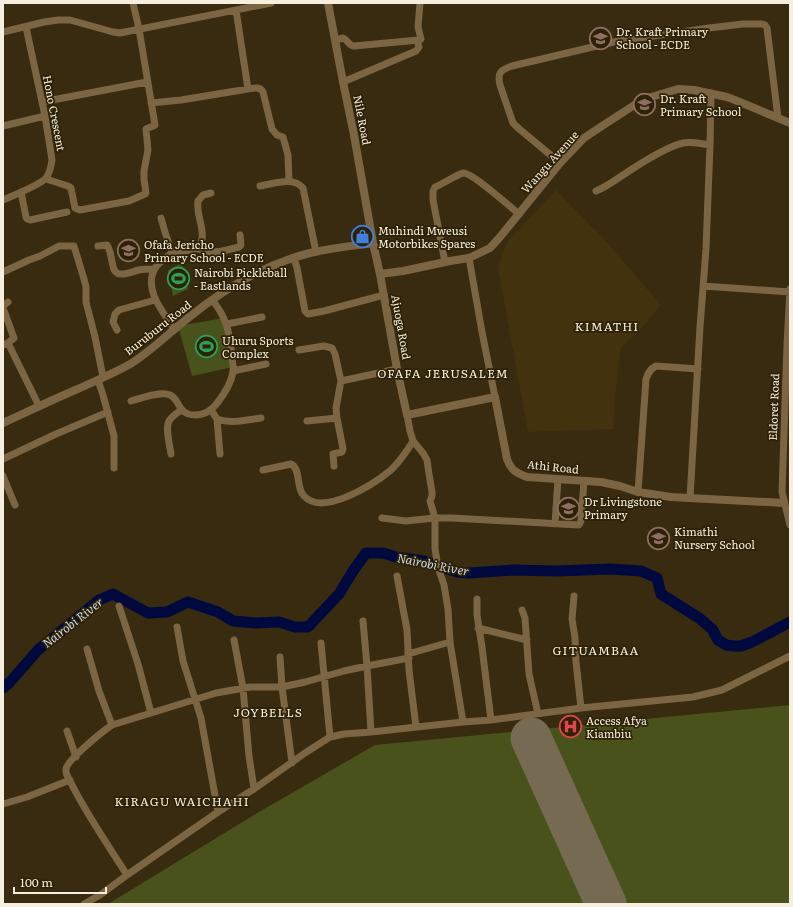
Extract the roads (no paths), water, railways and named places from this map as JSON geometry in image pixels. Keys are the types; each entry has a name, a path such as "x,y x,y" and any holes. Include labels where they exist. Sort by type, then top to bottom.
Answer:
{"street":[{"path":"3,200 40,183 46,178 71,188 75,208 80,210 129,201 145,194 147,191 144,179 148,152 146,129 155,125 139,29 133,3"},
{"path":"3,32 44,22 70,20 120,33 271,3"},
{"name":"Nile Road","path":"328,3 354,135 373,243"},
{"path":"335,40 343,38 349,44 354,46 420,40 421,38 418,27 420,3"},
{"path":"236,10 248,89"},
{"path":"560,163 513,123 500,85 499,74 502,70 512,66 618,41 709,28 743,24 762,24 767,28 778,118"},
{"name":"Hono Crescent","path":"26,27 45,116 52,160 51,167 46,178"},
{"path":"343,82 416,51 419,47 417,41"},
{"path":"42,102 147,82"},
{"path":"151,103 259,88 263,92 272,129 283,138 286,146 288,155 289,181"},
{"name":"Wangu Avenue","path":"380,274 469,258 490,248 500,238 560,163 584,138 636,104 648,98 678,89 694,90 735,100 790,123"},
{"path":"690,498 706,249 711,93"},
{"path":"3,126 45,116"},
{"path":"596,191 670,148 683,143 691,142 710,145"},
{"path":"445,262 432,195 435,187 463,173 470,175 503,200 518,214"},
{"path":"260,186 289,181 296,183 303,188 316,252"},
{"path":"21,192 26,217 30,220 67,212"},
{"path":"198,249 202,240 202,231 198,217 198,200 203,195 211,193"},
{"path":"161,218 164,232 172,252"},
{"path":"172,252 178,253 198,249 213,252 239,247 241,245 240,235"},
{"name":"Buruburu Road","path":"3,423 131,363 212,300 255,273 294,258 316,252 373,243"},
{"name":"Ajuoga Road","path":"373,243 410,431 413,441 427,460 432,492 430,501 435,518 435,549 448,609 450,642 463,722"},
{"path":"98,246 107,245 110,249 113,270 117,274 122,275 138,270 154,269"},
{"path":"3,272 40,256 58,246 74,246 86,287 86,302 96,337 101,378 114,436 114,468"},
{"path":"172,252 154,269 151,280 155,300 174,330"},
{"path":"294,258 305,311 308,314 384,295"},
{"name":"Athi Road","path":"469,258 482,332 507,459 510,467 518,473 527,476 602,482 638,492 671,497 784,503"},
{"path":"703,286 790,292"},
{"name":"Eldoret Road","path":"790,288 788,397 782,492 790,525"},
{"path":"118,330 113,322 114,314 119,310 155,300"},
{"path":"131,401 160,394 170,395 174,398 181,410 185,413 194,415 202,414 211,410 223,396 233,371 231,342 227,324 219,308 212,300"},
{"path":"5,306 14,338 6,344 39,406"},
{"path":"227,324 262,317"},
{"path":"299,350 324,346 332,348 335,354 341,381 336,408 343,449 342,452 333,454 334,466"},
{"path":"233,371 266,364"},
{"path":"638,492 646,379 649,371 656,366 698,369"},
{"path":"341,381 397,369"},
{"path":"407,415 495,397"},
{"path":"171,454 167,428 168,423 173,416 181,410"},
{"path":"211,410 217,419 220,454"},
{"path":"3,459 108,412"},
{"path":"217,419 232,422 261,418"},
{"path":"307,421 337,418"},
{"path":"263,470 292,464 295,468 301,493 304,497 314,502 332,502 356,493 374,482 391,469 404,456 413,441"},
{"path":"3,476 15,505"},
{"path":"555,524 558,479"},
{"path":"382,518 406,521 452,518 580,525 584,481"},
{"path":"397,576 407,630 416,727"},
{"path":"574,596 572,619 581,708"},
{"path":"477,598 478,628 482,647 491,720"},
{"path":"119,606 138,664 151,713"},
{"path":"522,610 525,618 529,674 538,714"},
{"path":"363,620 371,732"},
{"path":"177,627 183,661 201,718 218,812"},
{"path":"478,628 527,640"},
{"path":"234,640 243,688 254,790"},
{"path":"127,875 67,777 67,765 102,732 112,725 216,693 261,686 282,687 305,682 409,656 450,642"},
{"path":"321,643 330,737"},
{"path":"87,649 112,725"},
{"path":"84,904 100,895 218,812 254,790 306,752 330,737 344,734 491,720 581,708 693,697 722,690 790,656"},
{"path":"280,657 282,687 292,763"},
{"path":"67,731 76,756"},
{"path":"3,804 27,798 70,780"}],"waterway":[{"name":"Nairobi River","path":"3,688 38,650 99,600 113,594 148,613 167,612 188,602 218,612 233,621 256,623 279,622 295,627 308,627 339,594 366,553 383,553 396,557 424,561 457,572 469,573 512,570 557,571 610,569 641,571 657,578 661,594 699,618 712,629 718,640 726,645 741,646 752,642 790,622"}],"place":[{"name":"Dr. Kraft Primary School - ECDE","path":"601,38"},
{"name":"Dr. Kraft Primary School","path":"645,105"},
{"name":"Muhindi Mweusi Motorbikes Spares","path":"362,237"},
{"name":"Ofafa Jericho Primary School - ECDE","path":"128,251"},
{"name":"Nairobi Pickleball - Eastlands","path":"178,279"},
{"name":"Uhuru Sports Complex","path":"206,347"},
{"name":"Dr Livingstone Primary","path":"569,508"},
{"name":"Kimathi Nursery School","path":"658,538"},
{"name":"Access Afya Kiambiu","path":"570,727"}],"district":[{"name":"KIMATHI","path":"607,327"},
{"name":"OFAFA JERUSALEM","path":"443,374"},
{"name":"GITUAMBAA","path":"596,651"},
{"name":"JOYBELLS","path":"268,713"},
{"name":"KIRAGU WAICHAHI","path":"182,802"}]}
